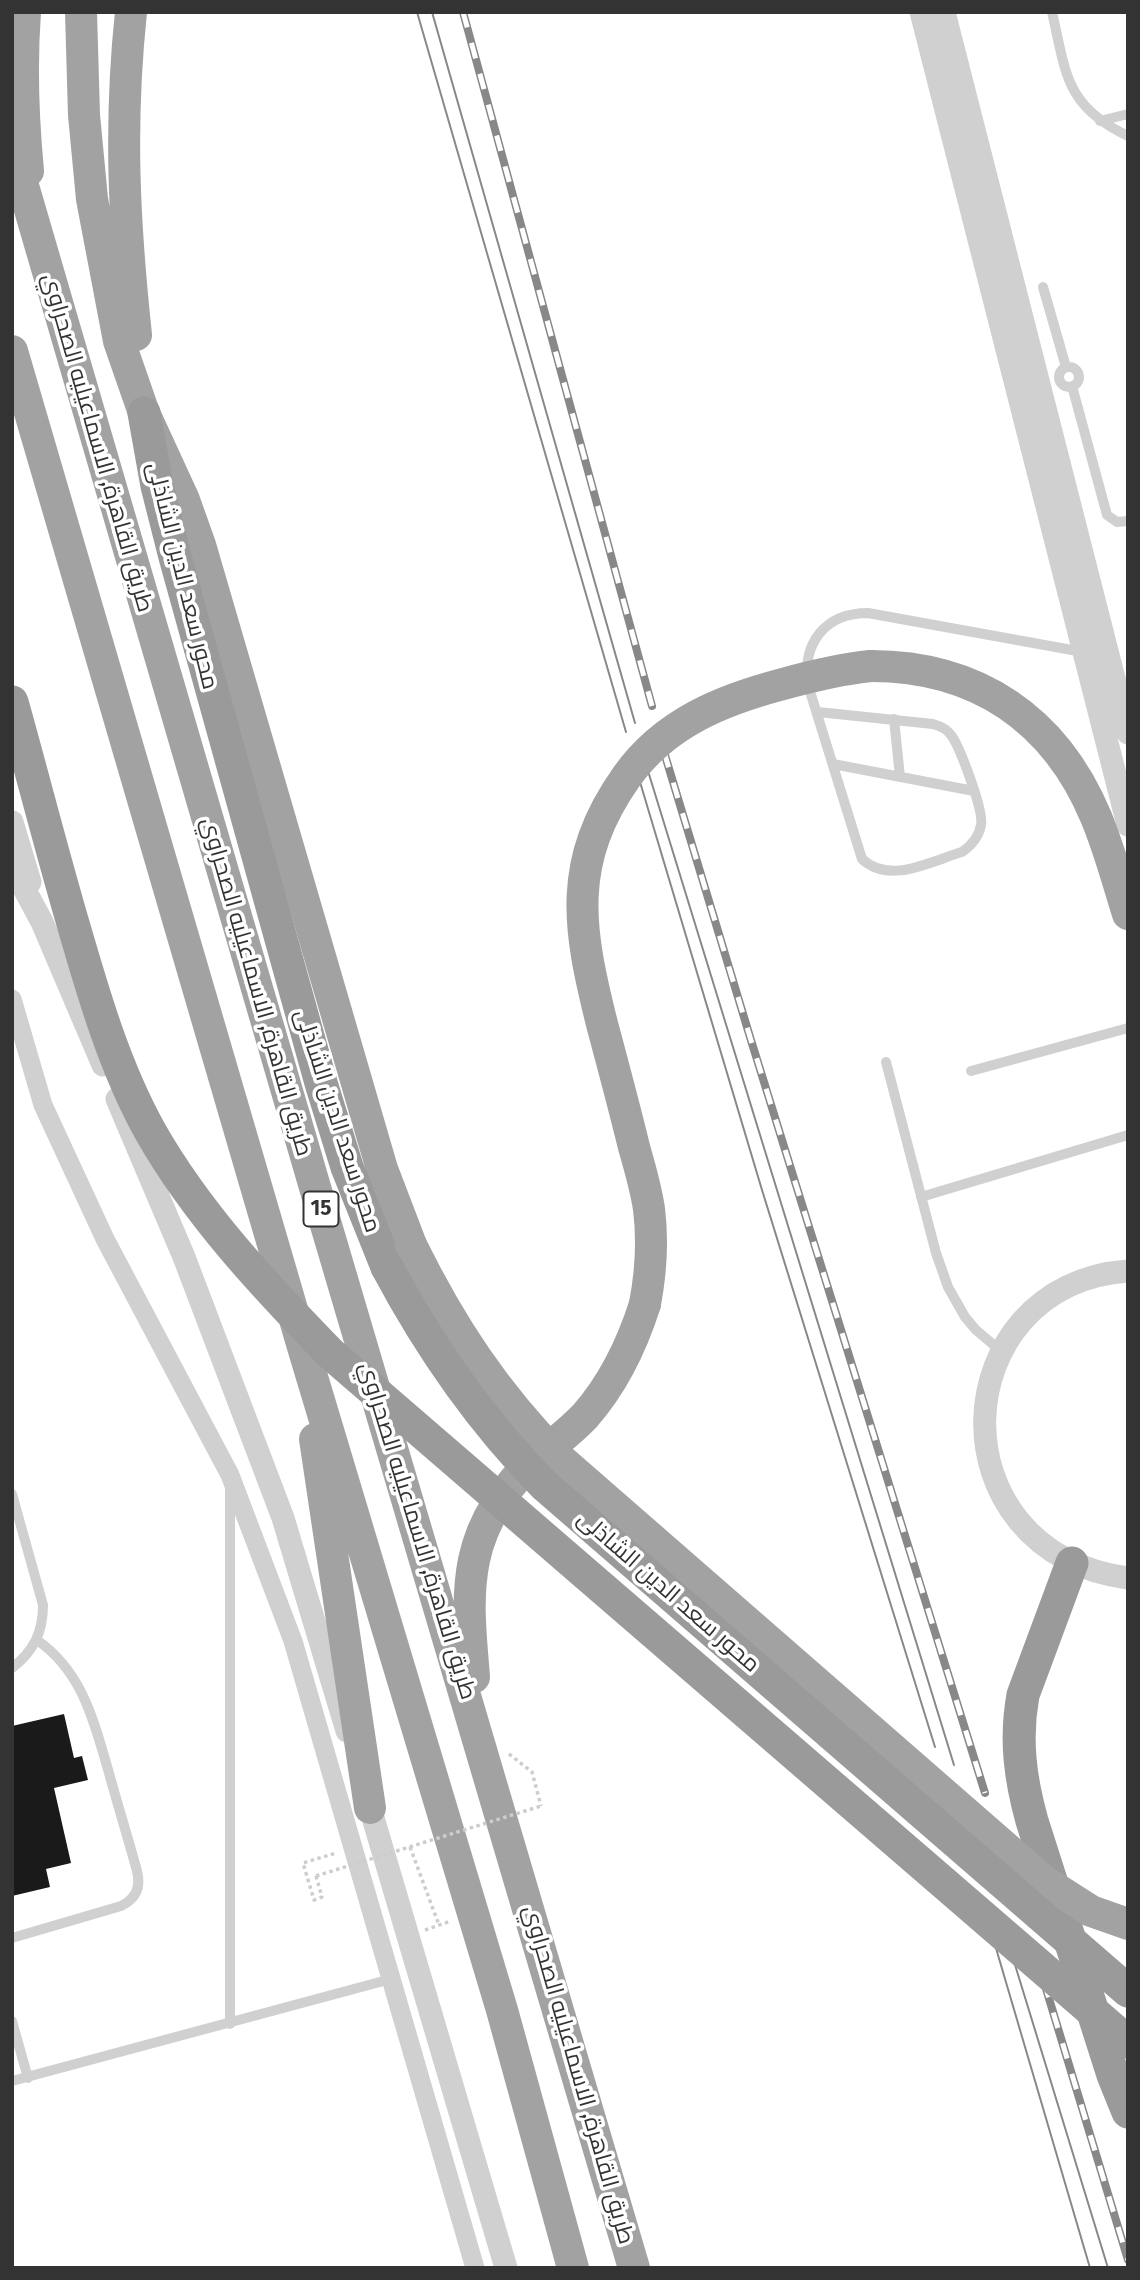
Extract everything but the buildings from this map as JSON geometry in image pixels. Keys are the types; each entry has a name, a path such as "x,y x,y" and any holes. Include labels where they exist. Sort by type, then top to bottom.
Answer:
{"highway":[{"path":"25,12 22,52 24,124 33,222"},
{"path":"81,12 92,199 120,341 144,413"},
{"path":"131,12 123,125 123,182 127,251 144,413"},
{"name":"طريق القاهرة, الاسماعيليه الصحراوي","path":"12,148 634,2268"},
{"name":"15","path":"12,351 303,1347 473,1913 573,2268"},
{"name":"محور سعد الدين الشاذلى","path":"144,413 157,486 174,557 317,1070 346,1167 399,1256 412,1315 472,1404 544,1485 1128,1991"},
{"path":"477,1731 469,1598 474,1559 480,1540 508,1487 536,1458 568,1433 601,1395 627,1351 645,1304 651,1257 649,1210 589,973 582,926 584,878 596,832 606,810 631,770 665,736 684,722 726,700 749,693 824,673 871,666 919,668 964,681 1007,703 1044,734 1073,771 1096,816 1128,914"},
{"name":"محور سعد الدين الشاذلى","path":"12,702 88,975 115,1054 150,1131 195,1198 243,1259 330,1353 1128,2042"},
{"path":"399,1256 440,1303 475,1359 514,1410 559,1458 1044,1881 1091,1911 1128,1924"},
{"path":"303,1347 320,1481 370,1808"},
{"path":"1072,1563 1023,1695 1019,1716 1019,1759 1029,1811 1113,2075 1128,2112"}],"street":[{"path":"921,12 1038,384"},
{"path":"944,12 1038,384 1066,537 1082,601 1128,733"},
{"path":"1082,601 1084,652 1128,825"},
{"path":"12,822 42,922"},
{"path":"12,866 42,922 184,1257 283,1518 506,2268"},
{"path":"12,999 43,1105 105,1239 230,1475 293,1641 475,2268"},
{"path":"1128,1271 1103,1274 1062,1290 1028,1317 1002,1352 987,1393 984,1415 988,1458 994,1480 1016,1518 1030,1534 1046,1548 1072,1563 1106,1575 1128,1578"}],"lane":[{"path":"1052,12 1070,85 1078,99 1100,121 1128,135"},
{"path":"1100,121 1128,114"},
{"path":"1043,287 1066,367"},
{"path":"1038,384 1066,367"},
{"path":"1038,384 1072,386 1078,383 1079,375 1076,369 1066,367"},
{"path":"1072,386 1107,515 1117,522 1128,521"},
{"path":"818,712 933,724 953,737 982,818 978,834 962,852 901,871 886,872 869,866 862,859 833,764 818,712 807,673 810,649 816,638 833,621 856,613 868,613 1084,652"},
{"path":"894,719 900,777"},
{"path":"833,764 974,791"},
{"path":"971,1071 1128,1028"},
{"path":"886,1062 939,1262 955,1302 976,1330 1002,1352"},
{"path":"921,1197 1128,1135"},
{"path":"229,2024 230,1475"},
{"path":"12,1494 43,1605 43,1620 37,1640 24,1659 12,1668"},
{"path":"12,1938 121,1906 133,1899 139,1886 138,1871 89,1707 71,1672 37,1640"},
{"path":"12,2081 391,1979"},
{"path":"12,2021 28,2078"}],"path":[{"path":"353,1848 303,1863 314,1900 322,1897 316,1876 541,1806 532,1772"},
{"path":"410,1847 439,1925"},
{"path":"407,1936 473,1913"}],"tram line":[{"path":"417,12 626,732"},
{"path":"432,12 635,723"},
{"path":"648,771 954,1765"},
{"path":"640,782 762,1190 935,1747"},
{"path":"993,1938 1090,2268"},
{"path":"1012,1955 1108,2268"}],"railway":[{"path":"463,12 652,706"},
{"path":"664,752 985,1793"},
{"path":"1044,1982 1128,2260"}]}
